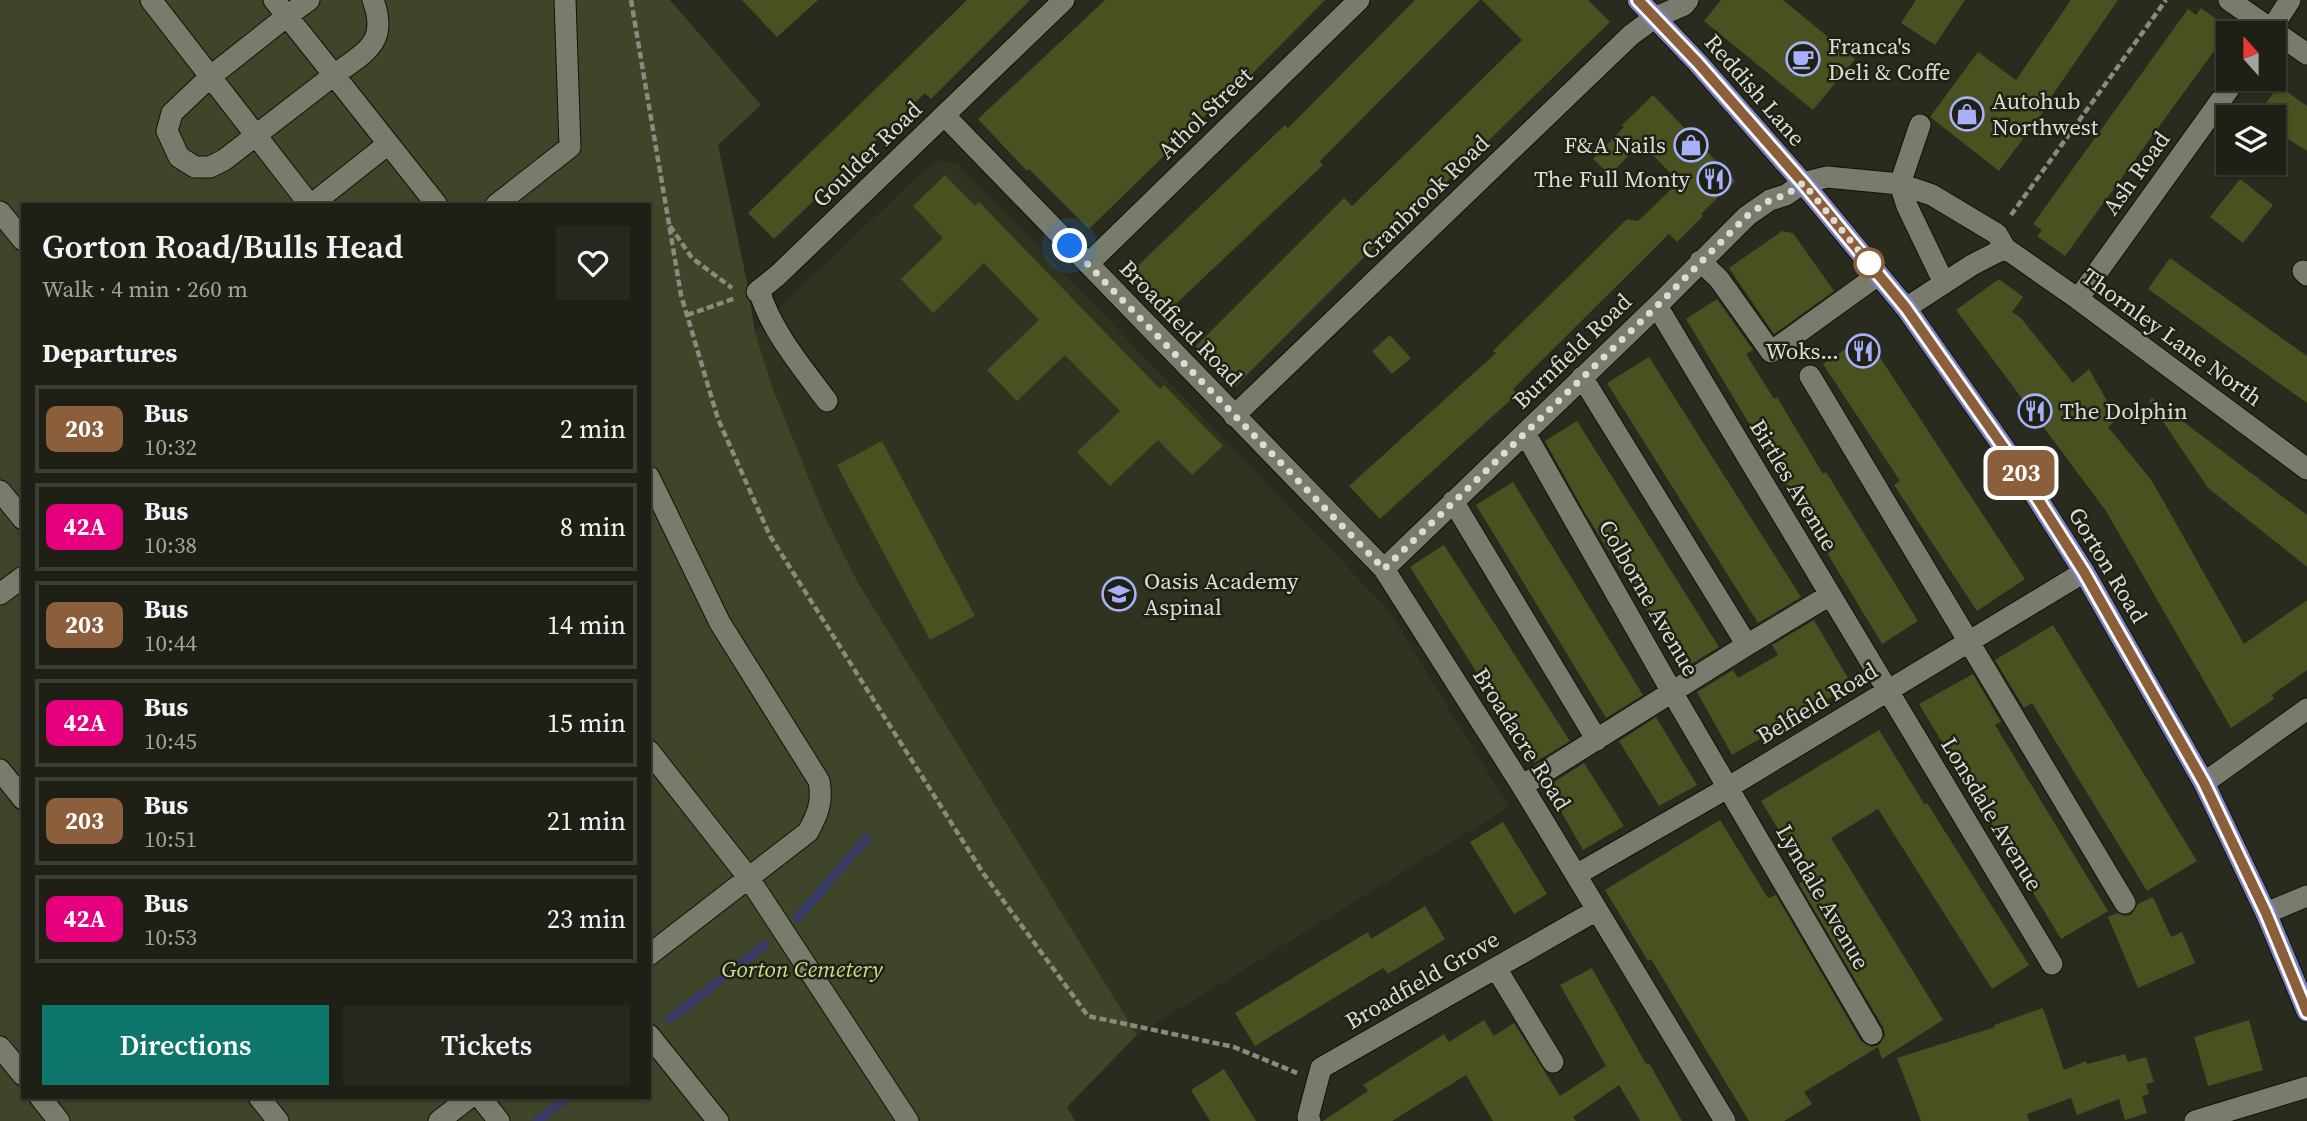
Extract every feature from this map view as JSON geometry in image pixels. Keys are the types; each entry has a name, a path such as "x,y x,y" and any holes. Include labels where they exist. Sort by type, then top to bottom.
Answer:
{"main road":[{"name":"Reddish Lane","path":"1638,0 1698,63 1803,183"},
{"name":"Gorton Road","path":"1803,183 1906,308 2016,465 2084,572 2204,783 2266,913 2307,1011"}],"street":[{"path":"309,0 281,8 172,113 167,131 179,157 195,167 210,167 224,160 362,54 376,40 380,26 373,0"},
{"path":"499,203 570,147 565,0"},
{"name":"Goulder Road","path":"755,292 778,275 1064,0"},
{"name":"Athol Street","path":"1088,264 1359,0"},
{"name":"Cranbrook Road","path":"1234,416 1631,35 1654,18 1684,5 1688,0"},
{"path":"2229,0 2257,21"},
{"path":"2276,21 2290,0"},
{"path":"160,3 210,77 308,203"},
{"path":"281,8 435,203"},
{"path":"2286,41 2307,54"},
{"name":"Ash Road","path":"2078,299 2227,91"},
{"name":"Broadfield Road","path":"944,116 1234,416"},
{"path":"1920,125 1900,184 1907,206 1944,283"},
{"path":"313,203 388,144"},
{"name":"Thornley Lane North","path":"1803,183 1827,177 1900,184 1932,195 1997,234 2005,248 2307,469"},
{"name":"Burnfield Road","path":"1384,569 1747,216 1770,200 1786,195 1803,183"},
{"path":"0,212 21,238"},
{"path":"1906,308 2005,248"},
{"path":"1705,256 1771,352 1878,275"},
{"path":"755,292 792,354 827,401"},
{"name":"Birtles Avenue","path":"1657,306 1887,691"},
{"path":"1810,376 2125,903"},
{"path":"1582,377 1747,645"},
{"name":"Broadacre Road","path":"1234,416 1384,569 1522,786 1725,1121"},
{"name":"Colborne Avenue","path":"1525,433 1729,787"},
{"path":"651,481 720,623 819,780 822,796 819,812 808,832 651,953"},
{"path":"0,491 21,517"},
{"path":"1453,501 1597,740"},
{"name":"Belfield Road","path":"1576,875 1729,787 2084,572"},
{"path":"0,594 21,578"},
{"path":"1522,786 1829,595"},
{"name":"Lonsdale Avenue","path":"1887,691 2052,964"},
{"path":"2204,783 2307,709"},
{"path":"651,754 748,877 908,1121"},
{"path":"0,770 21,796"},
{"name":"Lyndale Avenue","path":"1729,787 1872,1034"},
{"path":"2266,913 2307,896"},
{"name":"Broadfield Grove","path":"1310,1121 1308,1118 1321,1068 1597,910"},
{"path":"1496,968 1553,1062"},
{"path":"651,1037 718,1121"},
{"path":"0,1047 21,1073"},
{"path":"2195,1121 2307,1087"},
{"path":"42,1099 59,1121"},
{"path":"261,1099 278,1121"},
{"path":"439,1121 467,1099"},
{"path":"482,1099 499,1121"}],"path":[{"path":"631,0 681,295 718,419 771,536 983,873 1088,1016 1234,1047 1318,1082"},
{"path":"2009,217 2166,0"},
{"path":"668,224 692,258 728,286 755,292"},
{"path":"687,314 755,292"}],"shaded area":[{"name":"Oasis Academy Aspinal","path":"941,160 959,165 1388,609 1509,807 1137,1035 856,579 823,513 773,389 755,331 923,171"}],"green space":[{"name":"Gorton Cemetery","path":"0,0 670,0 761,105 718,145 755,332 773,389 823,513 856,579 1137,1035 1067,1107 1075,1121 0,1121"}],"building":[{"path":"742,0 818,0 777,37"},
{"path":"967,0 1030,0 931,99 925,93 774,239 748,213"},
{"path":"1105,0 1325,0 1246,80 1244,78 1089,229 1029,169 1027,171 978,119"},
{"path":"1415,0 1480,0 1320,161 1323,165 1163,316 1126,277 1285,125 1288,128"},
{"path":"1482,0 1588,0 1610,22 1396,231 1393,228 1235,387 1195,347 1344,198 1352,206 1522,40"},
{"path":"1721,0 1783,0 1855,59 1813,110 1704,21"},
{"path":"1916,0 1965,0 1935,45 1901,23"},
{"path":"2071,0 2118,0 2047,103 2049,104 1999,171 1930,117 1978,52 2016,80"},
{"path":"2201,8 2219,21 2216,21 2216,48 2065,256 2037,236 2042,230 2033,224 2188,9 2196,15"},
{"path":"2275,91 2286,91 2307,106 2307,151 2288,139 2286,142 2286,105 2264,105"},
{"path":"1653,95 1735,181 1677,242 1669,234 1513,389 1517,394 1380,519 1349,486 1496,353 1493,351 1627,219 1638,221 1679,182 1644,146 1634,156 1631,153 1610,175 1593,159"},
{"path":"945,175 975,206 979,202 1160,389 1164,385 1223,446 1192,475 1158,440 1110,486 1077,452 1120,411 1065,355 1017,401 987,370 1039,320 984,263 933,313 901,279 943,238 913,206"},
{"path":"2240,179 2273,205 2243,243 2210,217"},
{"path":"1782,231 1793,233 1834,291 1774,334 1729,268"},
{"path":"2170,258 2307,356 2307,403 2148,289"},
{"path":"1999,279 2023,297 2012,312 2021,318 2073,383 2089,369 2117,419 2108,427 2152,481 2244,644 2307,600 2307,670 2272,695 2274,699 2231,728 2106,511 1956,310"},
{"path":"1717,299 1753,350 1746,354 1774,399 1777,397 1823,474 1826,472 1918,621 1882,644 1686,319"},
{"path":"1390,335 1411,358 1392,374 1372,351"},
{"path":"1866,336 2025,579 1977,611 1894,485 1900,481 1823,364"},
{"path":"1649,357 1801,597 1758,623 1607,383"},
{"path":"2152,398 2307,515 2307,567 2208,488 2149,401"},
{"path":"1577,421 1719,647 1683,669 1585,513 1545,441"},
{"path":"882,441 975,616 930,640 837,465"},
{"path":"1513,482 1643,695 1606,718 1476,505"},
{"path":"1444,545 1570,741 1534,763 1410,567"},
{"path":"1814,620 1852,685 1732,755 1697,692 1733,670 1738,678 1778,655 1772,645"},
{"path":"2053,625 2197,861 2147,891 2032,703 2024,708 1995,660"},
{"path":"1973,674 2001,722 1995,725 2108,911 2061,939 1919,704"},
{"path":"1656,717 1697,785 1659,806 1619,741"},
{"path":"1879,730 2029,965 1992,989 1878,809 1831,838 1943,1020 1882,1059 1878,1047 1804,1092 1812,1104 1784,1121 1749,1121 1651,959 1648,961 1605,890 1720,820 1768,898 1776,895 1861,1041 1871,1047 1879,1045 1885,1035 1883,1027 1799,884 1808,878 1761,801"},
{"path":"1584,763 1624,826 1583,850 1549,791 1549,785"},
{"path":"1503,822 1547,894 1514,914 1470,842"},
{"path":"2153,897 2171,937 2182,932 2195,963 2138,988 2108,917 2117,913 2131,915 2138,904"},
{"path":"1425,906 1445,939 1388,974 1383,968 1255,1046 1235,1013 1368,932 1371,939"},
{"path":"1592,968 1646,1064 1649,1063 1682,1121 1640,1121 1619,1085 1573,1117 1576,1121 1493,1121 1466,1075 1392,1121 1323,1121 1368,1091 1363,1085 1444,1034 1449,1042 1484,1020 1494,1036 1514,1023 1560,1096 1606,1066 1560,985"},
{"path":"2043,1008 2064,1070 2086,1061 2087,1064 2125,1054 2128,1062 2146,1057 2154,1082 2146,1084 2149,1094 2142,1096 2147,1113 2125,1120 2119,1099 2077,1115 2071,1098 2027,1114 2029,1121 1921,1121 1897,1058 1995,1027 1994,1025"},
{"path":"2249,1020 2263,1070 2208,1086 2194,1037"},
{"path":"1224,1069 1256,1121 1210,1121 1191,1090"}],"waterway":[{"path":"797,918 867,838"},
{"path":"670,1019 765,945"},
{"path":"537,1121 565,1099"}],"bus line":[{"name":"203","path":"1638,0 1698,63 1803,183 1906,308 2016,465 2084,572 2204,783 2266,913 2307,1012"}],"place":[{"name":"Franca's Deli & Coffe","path":"1803,59"},
{"name":"Autohub Northwest","path":"1967,114"},
{"name":"F&A Nails","path":"1691,145"},
{"name":"The Full Monty","path":"1714,179"},
{"name":"Woks...","path":"1863,351"},
{"name":"The Dolphin","path":"2035,411"},
{"name":"Oasis Academy Aspinal","path":"1119,594"}],"route":[{"path":"1070,246 1384,569 1657,306 1710,251 1747,216 1770,200 1786,195 1803,183 1869,263"}]}
